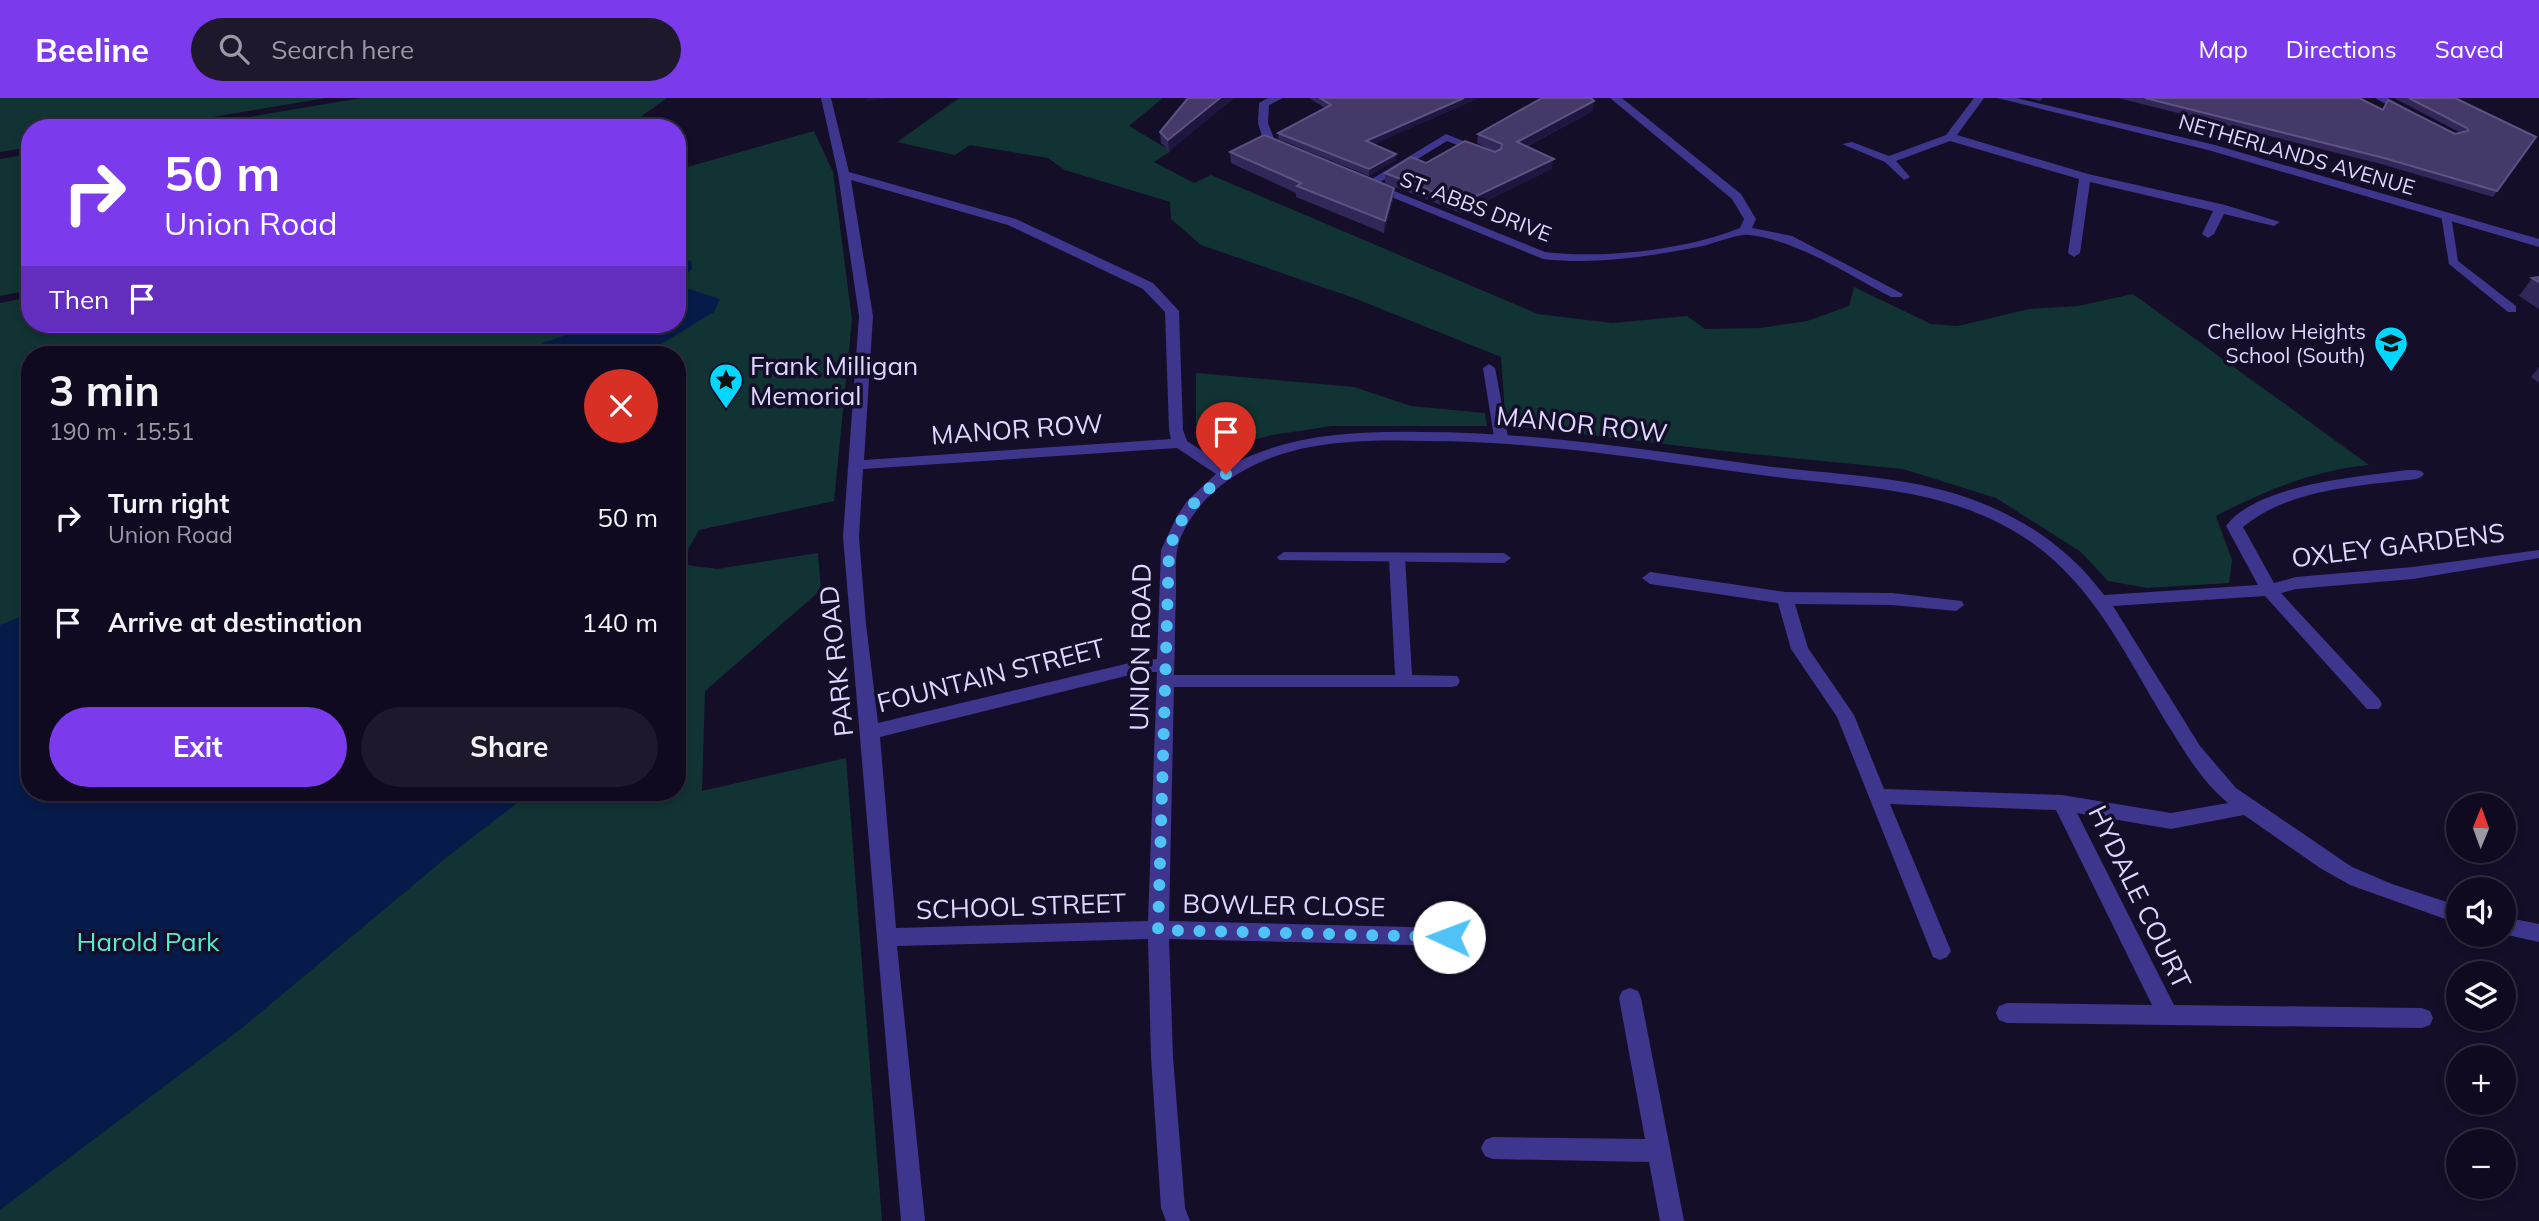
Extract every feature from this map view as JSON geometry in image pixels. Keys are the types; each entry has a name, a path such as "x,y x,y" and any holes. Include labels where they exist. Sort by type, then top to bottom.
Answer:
{"street":[{"name":"PARK ROAD","path":"826,98 844,174 866,316 851,537 913,1221"},
{"path":"1278,98 1264,103 1263,122 1270,143 1295,153"},
{"path":"1615,98 1737,197 1750,219 1745,230 1788,239 1896,294"},
{"path":"1889,160 1950,137 1979,98"},
{"name":"NETHERLANDS AVENUE","path":"2002,98 2211,147 2539,243"},
{"path":"2380,98 2423,120"},
{"path":"1368,185 1443,136 1493,156"},
{"path":"1950,137 2085,177 2274,222"},
{"path":"1848,144 1889,160 1904,177"},
{"path":"844,174 1012,222 1148,286 1172,311 1176,430 1180,443 1226,474"},
{"path":"2074,253 2085,177"},
{"name":"ST. ABBS DRIVE","path":"1356,180 1543,255 1567,259 1611,258 1725,239 1745,230"},
{"path":"2208,234 2221,208"},
{"name":"MANOR ROW","path":"1226,474 1262,456 1301,444 1347,437 1501,438 1579,444 1802,475 1882,483 1937,494 1998,516 2039,540 2071,568 2101,601 2159,697 2216,780 2248,807 2346,874 2446,910"},
{"name":"MANOR ROW","path":"857,465 1180,443"},
{"name":"UNION ROAD","path":"1178,1221 1173,1208 1162,1057 1158,930 1169,550 1190,505 1226,474"},
{"name":"OXLEY GARDENS","path":"2373,704 2269,590 2234,526 2244,515 2325,486 2416,474"},
{"name":"OXLEY GARDENS","path":"2101,601 2269,590 2296,583 2413,573 2534,554"},
{"path":"1397,558 1404,681"},
{"path":"1650,578 1785,598 1892,599 1955,605"},
{"path":"1785,598 1800,649 1845,715 1940,951"},
{"name":"FOUNTAIN STREET","path":"870,732 1142,666 1166,673 1451,681"},
{"path":"1877,796 2062,803 2171,821 2248,807"},
{"name":"HYDALE COURT","path":"2062,803 2169,1017"},
{"path":"2516,928 2539,933"},
{"name":"SCHOOL STREET","path":"886,937 1158,930"},
{"name":"BOWLER CLOSE","path":"1158,930 1449,937"},
{"path":"1630,998 1672,1221"},
{"name":"HYDALE COURT","path":"2007,1013 2422,1018"},
{"path":"1493,1148 1660,1151"}],"lane":[{"path":"2446,215 2452,262 2512,309"},
{"path":"1489,368 1501,438"},
{"path":"1284,557 1504,558"}],"green space":[{"path":"0,98 326,98 201,119 21,119 21,148 0,152"},
{"path":"361,98 667,98 638,119 236,119"},
{"path":"959,98 1163,98 1129,126 1171,151 1154,162 1194,183 1211,175 1538,314 1612,323 1687,316 1705,329 1760,328 1807,321 1849,306 1854,287 1931,324 1958,326 2029,309 2078,306 2133,294 2369,465 2290,483 2216,516 2232,560 2229,583 2147,588 2108,581 2081,552 1996,498 1903,469 1513,426 1505,414 1501,357 1354,298 1201,245 1171,219 1170,202 1065,170 1048,158 970,145 955,155 897,142"},
{"name":"Harold Park","path":"814,131 833,172 852,320 834,501 699,530 686,553 686,346 21,346 21,801 686,801 686,565 717,569 818,553 821,590 705,691 702,791 846,758 882,1221 0,1221 0,303 21,299 21,333 686,333 686,167"},
{"path":"21,156 21,292 0,296 0,159"},
{"path":"1196,373 1354,387 1411,406 1485,413 1487,426 1332,426 1272,435 1224,448 1196,437"}],"water":[{"path":"686,260 691,261 692,269 686,275"},
{"path":"686,288 720,299 714,312 686,329"},
{"path":"572,333 679,333 658,346 537,346"},
{"path":"21,617 21,801 520,801 447,857 242,1028 0,1210 0,625"}],"building":[{"path":"1188,98 1220,98 1168,140 1160,132"},
{"path":"1320,98 1464,98 1366,141 1396,154 1369,169 1278,133 1331,105"},
{"path":"1542,98 1591,98 1594,101 1517,142 1554,159 1462,203 1385,173 1411,157 1426,163 1465,141 1495,152 1501,149 1502,144 1478,134"},
{"path":"2145,98 2359,98 2383,110 2388,100 2455,134 2468,131 2467,128 2409,98 2455,98 2536,137 2497,191 2384,158"},
{"path":"1264,135 1394,188 1385,221 1297,186 1301,183 1230,152"}],"place":[{"name":"Chellow Heights School (South)","path":"2391,373"},
{"name":"Frank Milligan Memorial","path":"726,410"}],"route":[{"path":"1226,474 1190,505 1169,550 1158,930 1449,937"}]}
